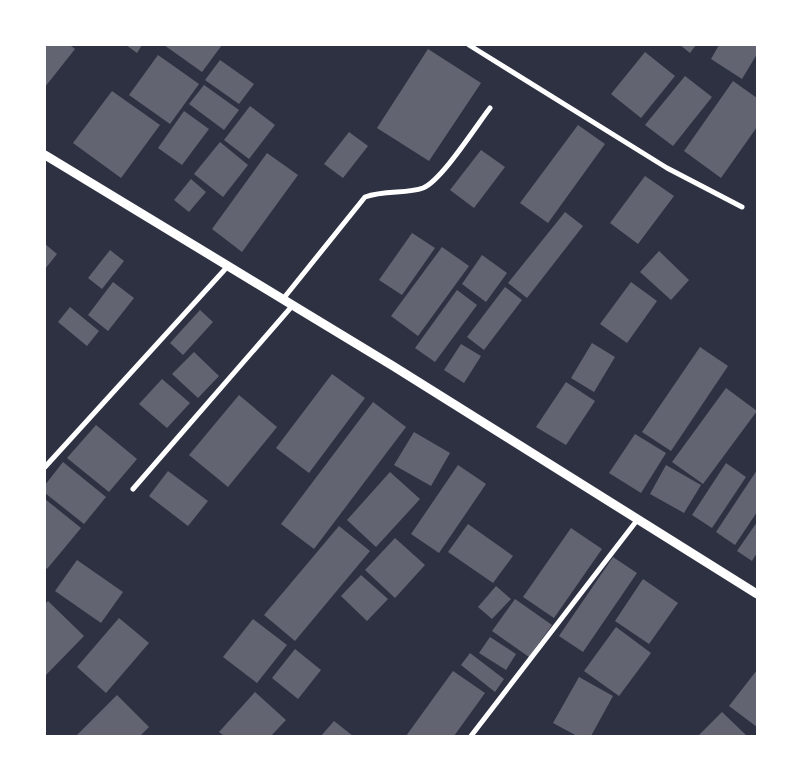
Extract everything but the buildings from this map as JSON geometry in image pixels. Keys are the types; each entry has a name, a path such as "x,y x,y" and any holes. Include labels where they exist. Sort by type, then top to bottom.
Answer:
{"street":[{"path":"469,45 667,168 742,207"},
{"path":"283,299 366,198 380,192 423,188 432,181 490,108"},
{"path":"45,155 293,305 757,594"},
{"path":"45,465 228,266"},
{"path":"133,489 293,305"},
{"path":"471,736 638,519"}]}
